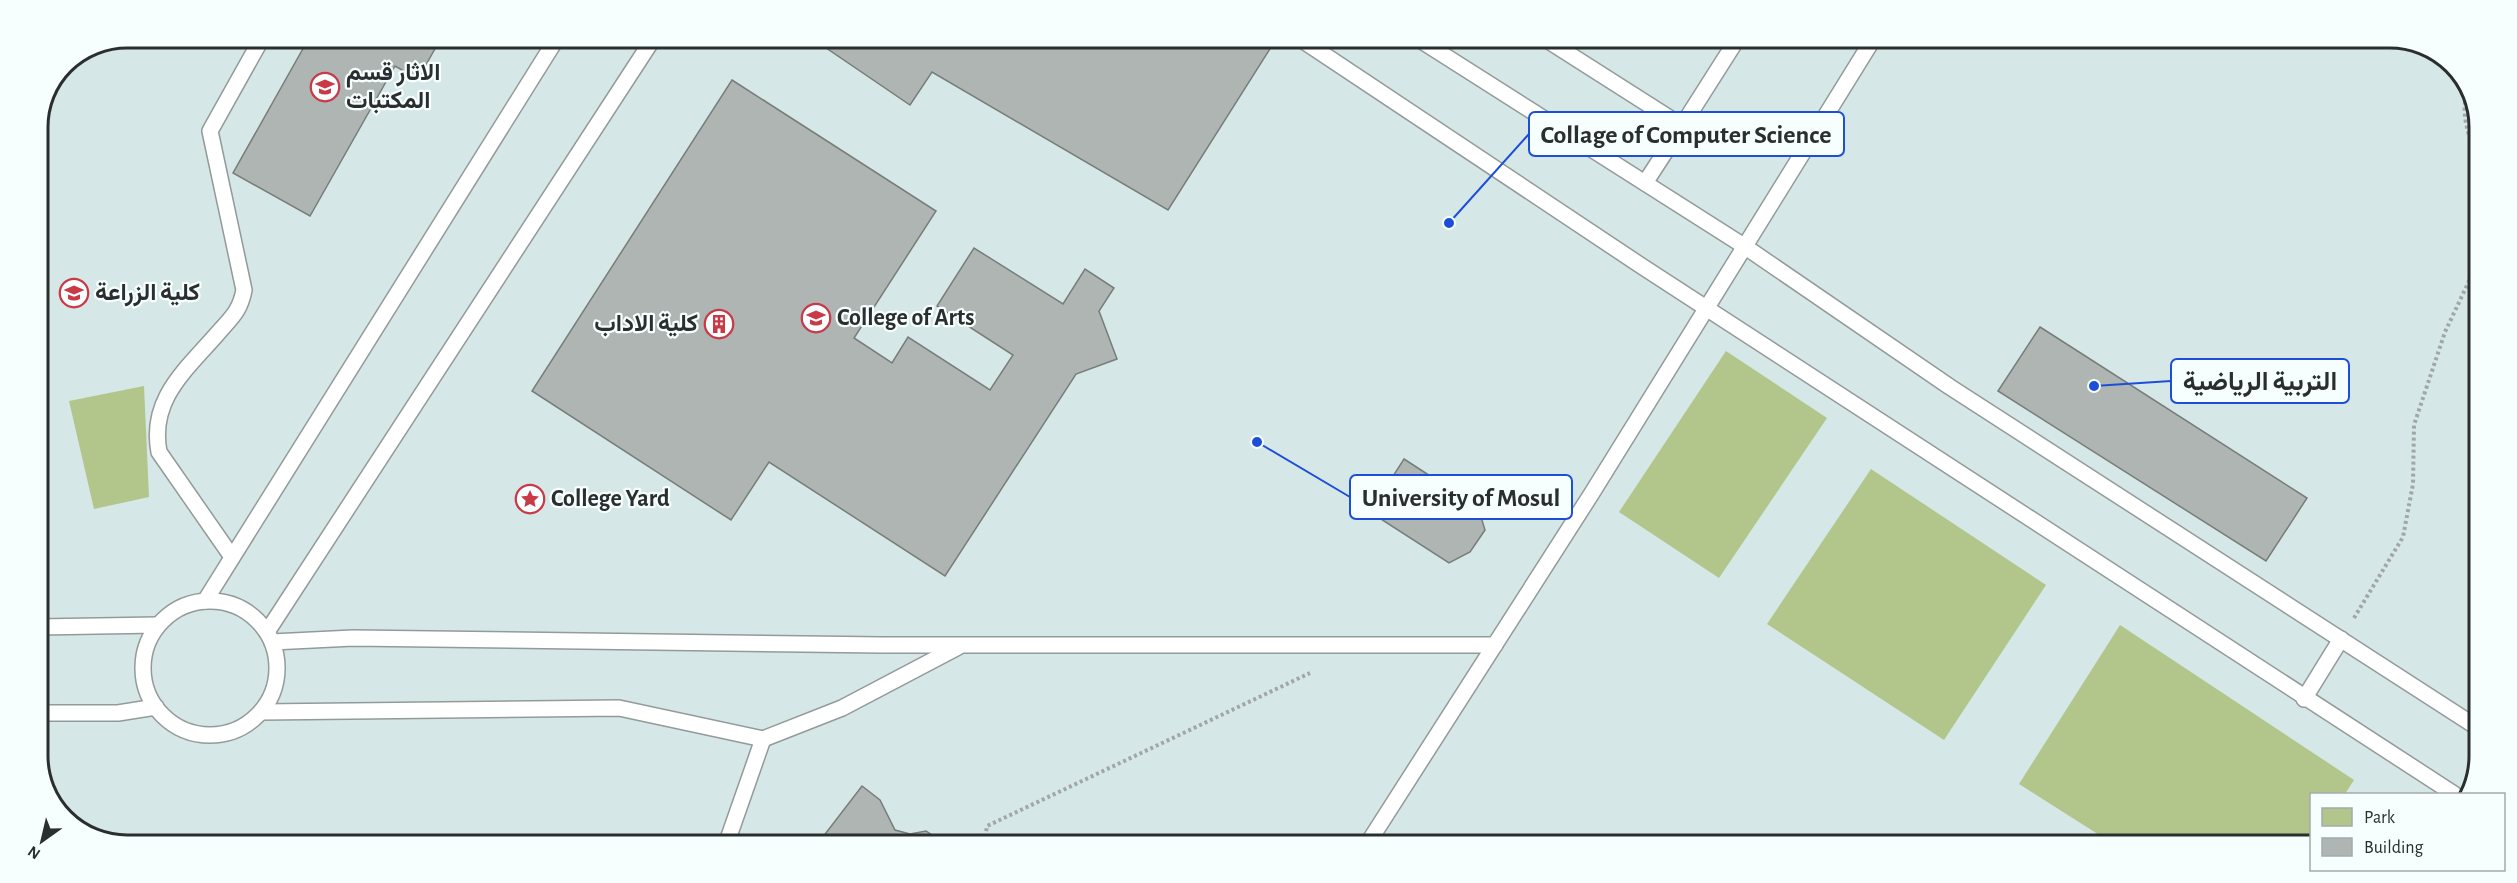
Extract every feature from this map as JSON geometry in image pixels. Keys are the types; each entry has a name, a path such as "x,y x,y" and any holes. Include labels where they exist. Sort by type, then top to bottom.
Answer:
{"lane":[{"path":"232,557 159,452 155,433 160,407 178,378 241,308 244,290 210,131 256,48"},
{"path":"205,601 550,48"},
{"path":"270,637 647,48"},
{"path":"1314,48 1705,308 2451,793"},
{"path":"1433,48 1744,246 1950,387 2469,722"},
{"path":"1560,48 1682,126"},
{"path":"1645,183 1732,48"},
{"path":"1373,835 1495,645 1868,48"},
{"path":"205,601 223,602 240,608 255,618 270,637 276,657 275,686 261,712 246,725 227,733 207,735 187,731 170,722 156,707 144,680 145,652 158,625 187,604 205,601"},
{"path":"48,627 158,625"},
{"path":"270,637 962,645 1495,645"},
{"path":"2304,699 2341,639"},
{"path":"261,712 619,708 763,739 843,708 962,645"},
{"path":"48,712 118,713 156,707"},
{"path":"729,835 763,739"}],"path":[{"path":"2465,105 2464,112 2469,138"},
{"path":"2341,639 2403,537 2413,484 2414,425 2445,332 2469,281"},
{"path":"985,835 987,826 1317,669"}],"shaded area":[{"path":"127,48 2390,48 2416,52 2434,61 2453,79 2463,97 2469,122 2469,756 2465,782 2460,793 2310,793 2310,835 127,835 101,831 79,819 64,804 52,782 48,761 48,127 54,97 61,83 83,61 97,54"}],"green space":[{"path":"1726,351 1827,418 1719,578 1619,512"},
{"path":"144,386 149,497 94,509 69,401"},
{"path":"1871,469 2046,585 1944,740 1767,624"},
{"path":"2120,625 2354,780 2346,793 2310,793 2310,835 2099,835 2019,784"}],"building":[{"path":"303,48 435,48 418,79 395,66 310,216 233,173"},
{"path":"826,48 1270,48 1168,210 932,72 910,105"},
{"name":"كلية الاداب","path":"732,80 936,211 854,338 892,363 908,337 990,390 1013,355 937,306 974,248 1063,304 1085,269 1114,288 1099,311 1117,359 1076,374 945,576 769,462 731,520 532,391"},
{"path":"2040,327 2307,498 2266,561 1998,391"},
{"path":"1404,459 1478,507 1485,530 1470,552 1449,563 1370,512"},
{"path":"862,786 880,800 895,830 910,834 926,831 932,835 824,835"}],"place":[{"name":"الاثار قسم المكتبات","path":"325,87"},
{"name":"Collage of Computer Science","path":"1449,223"},
{"name":"كلية الزراعة","path":"74,293"},
{"name":"College of Arts","path":"816,318"},
{"name":"كلية الاداب","path":"719,324"},
{"name":"التربية الرياضية","path":"2094,386"},
{"name":"University of Mosul","path":"1257,442"},
{"name":"College Yard","path":"530,499"}]}
